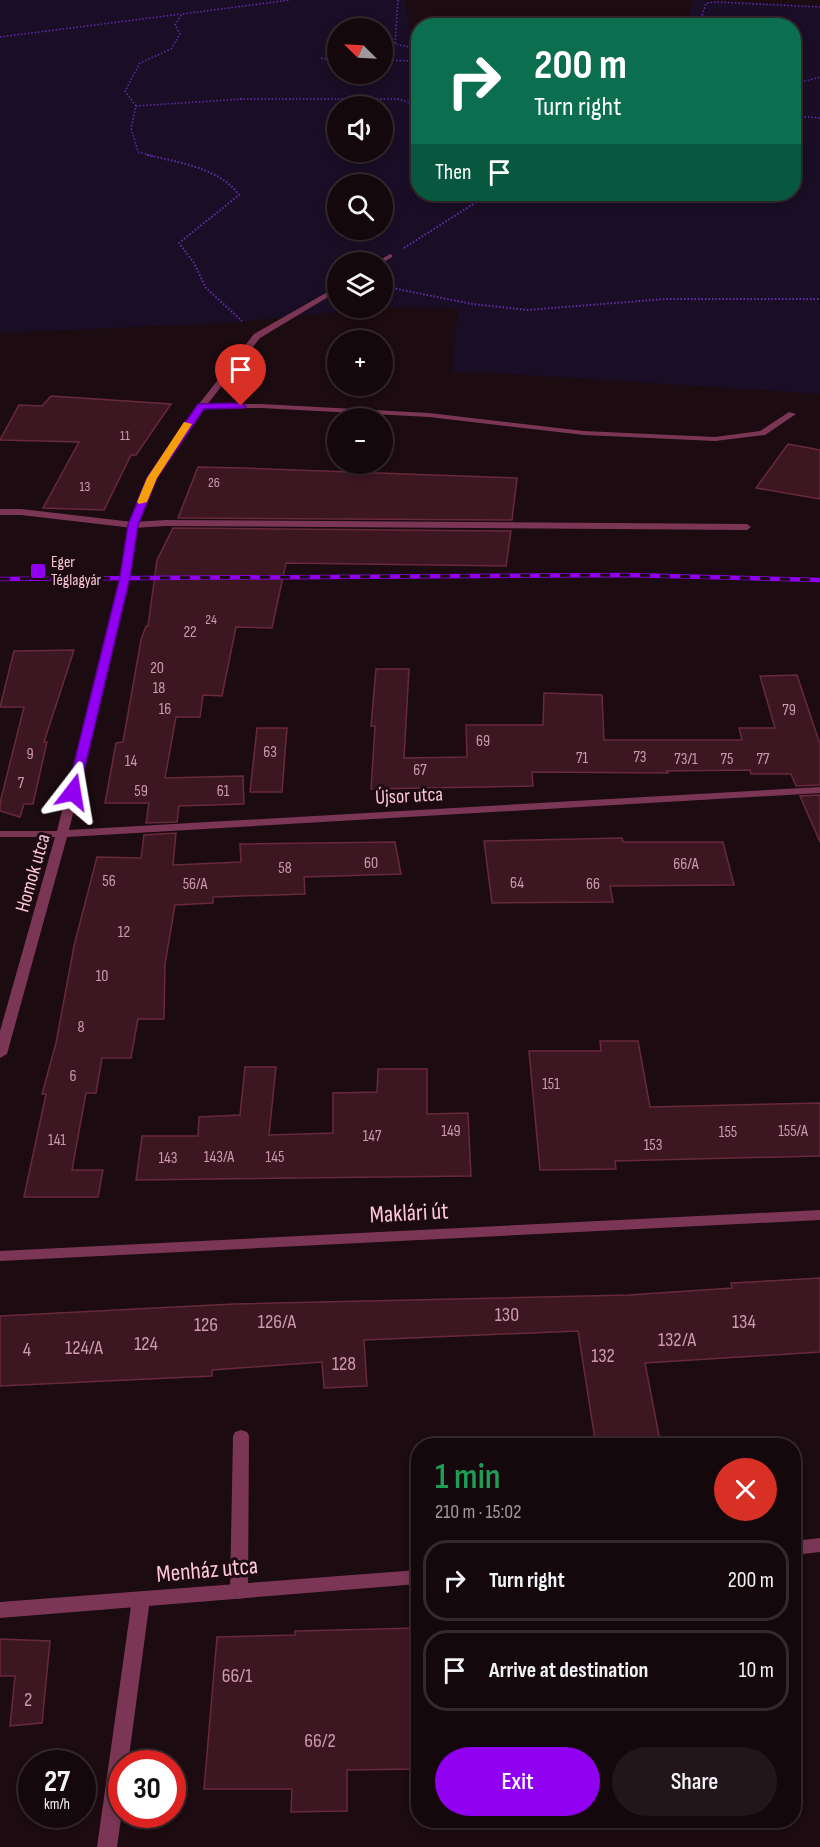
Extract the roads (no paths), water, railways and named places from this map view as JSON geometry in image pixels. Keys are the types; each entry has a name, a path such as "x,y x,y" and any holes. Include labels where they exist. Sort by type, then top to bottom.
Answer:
{"street":[{"name":"Homok utca","path":"0,1054 62,834 125,577 133,525 152,478 201,406 253,340 327,295"},
{"path":"201,406 261,406 429,415 584,433 716,439 762,433 792,414"},
{"path":"0,512 21,512 133,525 177,523 747,527"},
{"name":"Újsor utca","path":"0,834 62,834 820,790"},
{"name":"Maklári út","path":"0,1256 820,1215"},
{"path":"239,1592 241,1436"},
{"path":"801,1547 820,1545"},
{"name":"Menház utca","path":"0,1610 411,1578"},
{"path":"107,1847 141,1599"}],"railway":[{"path":"0,579 626,575 820,580"}],"place":[{"name":"Eger Téglagyár","path":"38,571"}]}
